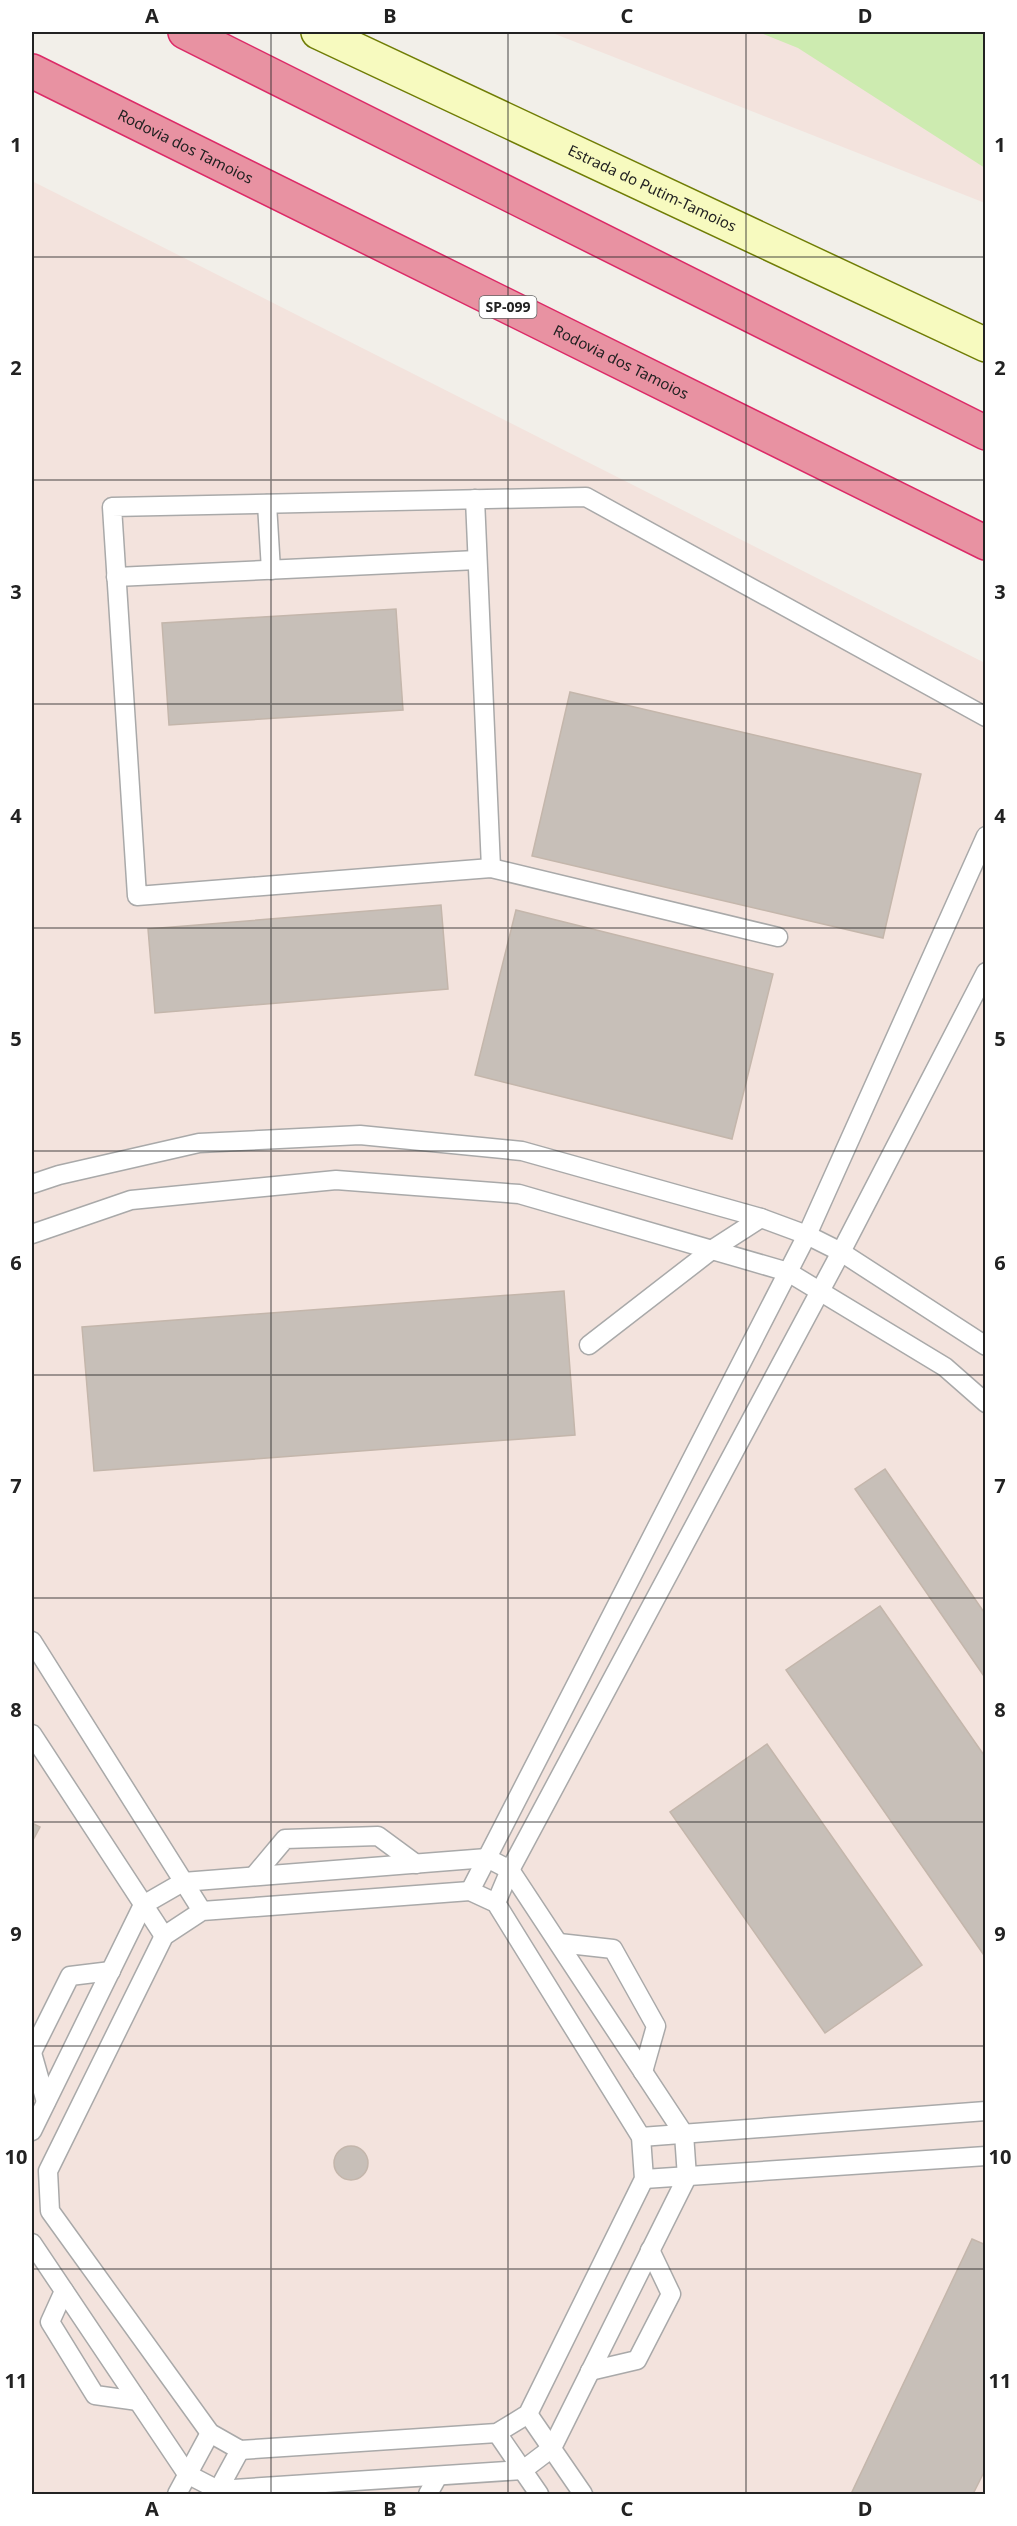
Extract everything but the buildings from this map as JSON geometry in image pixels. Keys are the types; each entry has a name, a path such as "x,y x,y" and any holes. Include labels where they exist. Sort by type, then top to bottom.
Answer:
{"highway":[{"path":"185,32 986,433"},
{"name":"Rodovia dos Tamoios","path":"32,71 986,543"}],"main road":[{"name":"Estrada do Putim-Tamoios","path":"318,32 986,345"}],"lane":[{"path":"778,937 491,868 137,896 112,507 586,497 986,717"},
{"path":"475,499 491,868"},
{"path":"267,504 271,570"},
{"path":"116,577 477,560"},
{"path":"470,1891 807,1235 986,836"},
{"path":"496,1903 510,1870 841,1252 986,972"},
{"path":"32,1184 59,1175 199,1143 360,1135 522,1151 761,1218 807,1235 841,1252 986,1346"},
{"path":"32,1234 131,1200 336,1180 519,1194 788,1272 945,1367 986,1403"},
{"path":"589,1345 713,1249 761,1218"},
{"path":"32,1641 202,1911"},
{"path":"32,1734 164,1936"},
{"path":"254,1876 285,1839 378,1836 416,1864"},
{"path":"32,2131 143,1905 183,1882 487,1858 510,1870 684,2134 687,2177 552,2448 523,2470 438,2476 306,2490 217,2492 187,2474 32,2243"},
{"path":"470,1891 496,1903 641,2137 644,2179 528,2414 497,2433 240,2450 210,2433 41,2212 40,2172 164,1936 202,1911 470,1891"},
{"path":"559,1942 613,1949 656,2026 642,2072"},
{"path":"46,2102 32,2052 70,1976 111,1971"},
{"path":"641,2137 986,2111"},
{"path":"644,2179 986,2156"},
{"path":"590,2371 637,2360 671,2294 651,2250"},
{"path":"64,2291 50,2322 95,2395 138,2401"},
{"path":"528,2414 583,2494"},
{"path":"177,2494 210,2433"},
{"path":"497,2433 539,2494"},
{"path":"217,2492 240,2450"},
{"path":"428,2494 438,2476"}],"shaded area":[{"path":"550,32 985,32 985,203"},
{"path":"32,181 985,663 985,2494 32,2494"}],"green space":[{"path":"758,32 985,32 985,168 798,48"}]}
